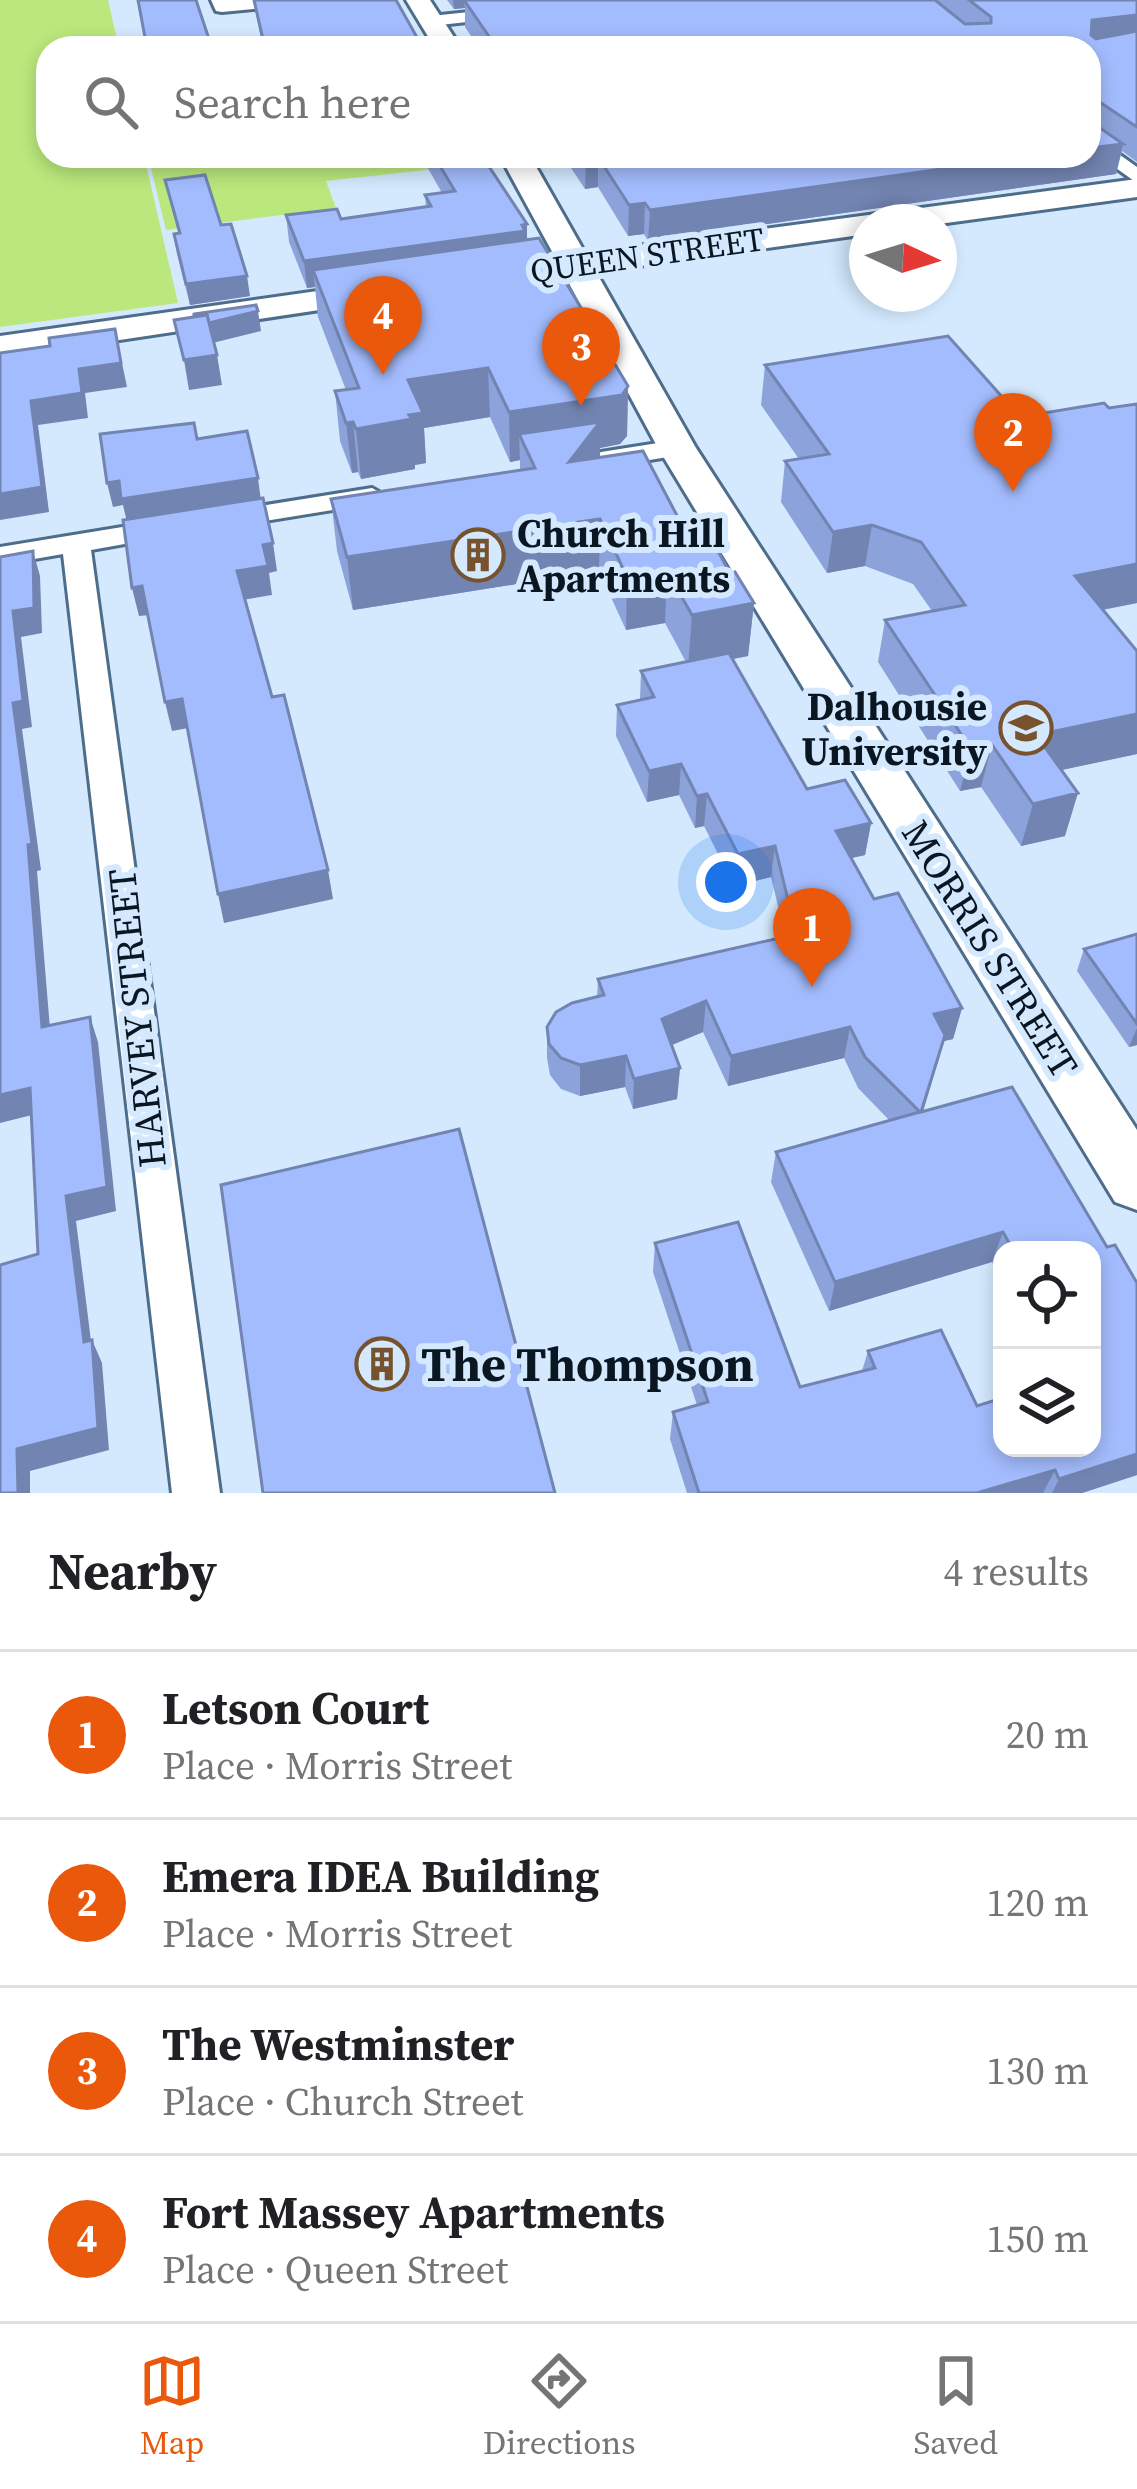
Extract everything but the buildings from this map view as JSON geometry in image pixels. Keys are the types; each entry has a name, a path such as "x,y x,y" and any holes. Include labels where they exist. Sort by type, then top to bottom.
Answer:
{"street":[{"path":"220,0 223,7 294,0"},
{"path":"424,10 520,11"},
{"path":"424,10 440,36"},
{"path":"1101,148 1137,177"},
{"name":"MORRIS STREET","path":"525,168 606,270 666,426 1137,1183"},
{"path":"957,212 1137,188"},
{"name":"QUEEN STREET","path":"508,274 606,270 849,227"},
{"path":"0,347 416,287"},
{"path":"561,466 666,426 663,348"},
{"path":"0,556 399,492"},
{"name":"HARVEY STREET","path":"76,543 116,813 159,1231 196,1493"}],"green space":[{"path":"0,0 108,0 116,36 36,36 36,168 147,168 178,303 0,327"},
{"path":"151,168 445,168 326,181 336,208 166,230"}],"place":[{"name":"Fort Massey Apartments","path":"383,375"},
{"name":"The Westminster","path":"581,406"},
{"name":"Emera IDEA Building","path":"1013,492"},
{"name":"Church Hill Apartments","path":"478,555"},
{"name":"Dalhousie University","path":"1026,728"},
{"name":"Letson Court","path":"812,987"},
{"name":"The Thompson","path":"382,1364"}]}
